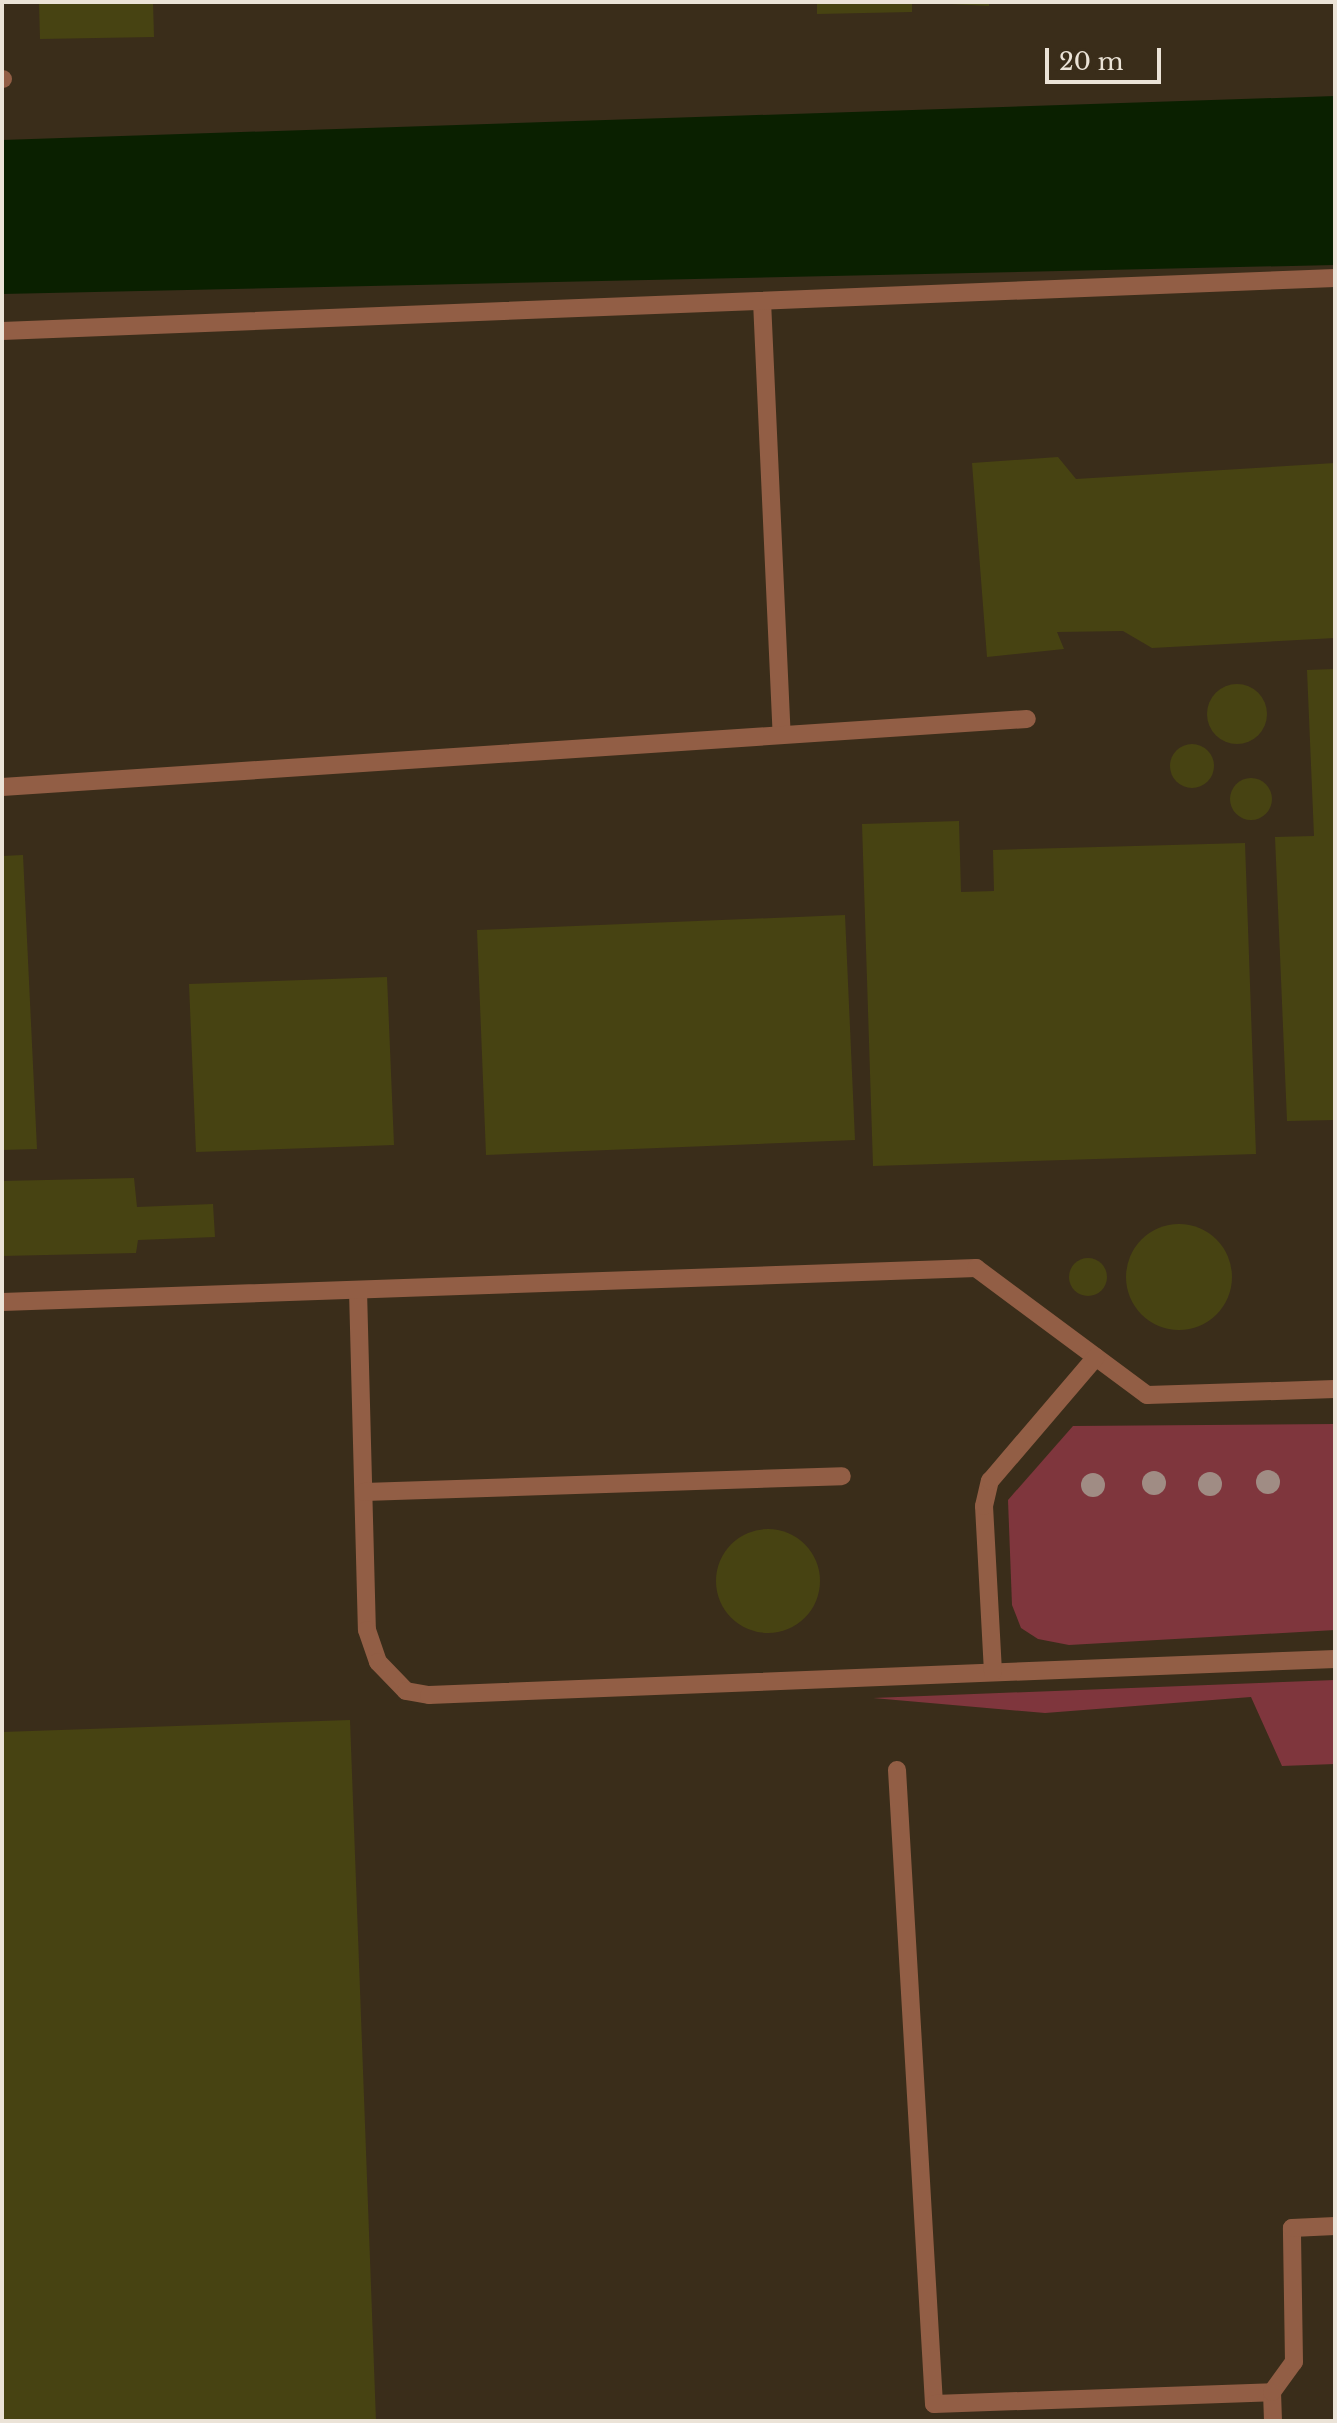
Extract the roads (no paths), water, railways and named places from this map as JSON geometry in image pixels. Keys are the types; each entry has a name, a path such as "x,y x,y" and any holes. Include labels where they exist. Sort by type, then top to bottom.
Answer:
{"lane":[{"path":"2,331 1335,278"},
{"path":"762,301 782,735"},
{"path":"2,787 1027,719"},
{"path":"2,1302 976,1268 1147,1395 1335,1389"},
{"path":"358,1290 367,1630 378,1662 406,1691 429,1695 1335,1659"},
{"path":"993,1672 984,1506 990,1481 1096,1357"},
{"path":"364,1492 842,1476"},
{"path":"897,1770 934,2404 1272,2392"},
{"path":"1273,2421 1272,2392 1294,2362 1292,2228 1335,2226"}]}
